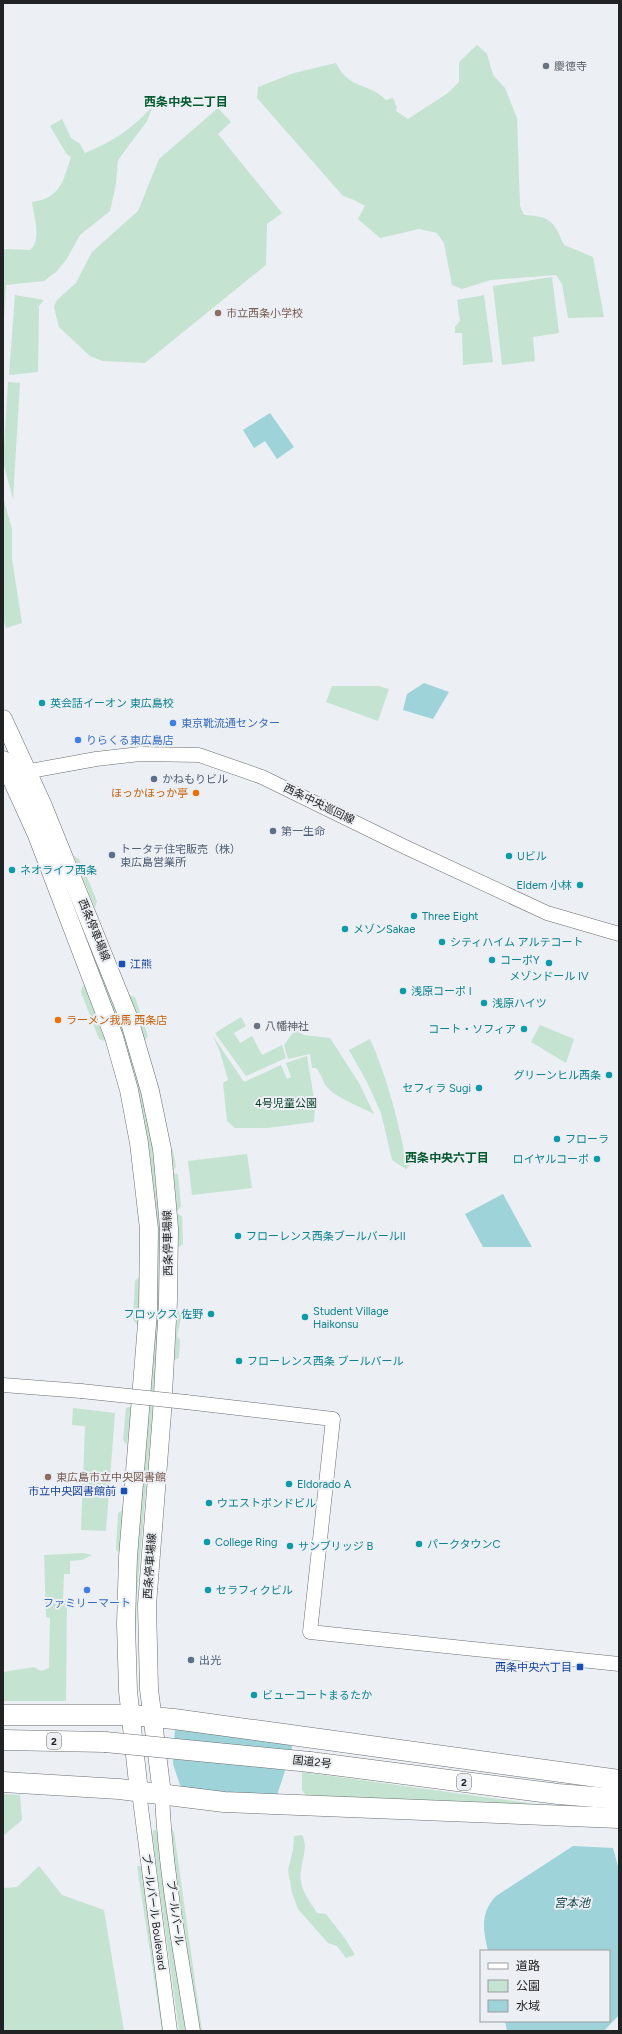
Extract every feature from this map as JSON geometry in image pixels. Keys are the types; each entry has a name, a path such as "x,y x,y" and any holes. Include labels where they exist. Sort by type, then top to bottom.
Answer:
{"highway":[{"path":"3,1715 130,1715 192,1721 619,1780"},
{"name":"国道2号","path":"3,1740 105,1742 310,1762 558,1794 619,1799"},
{"path":"3,1782 162,1794 224,1802 619,1818"}],"main road":[{"name":"西条停車場線","path":"3,719 11,771 114,1037 129,1090 139,1143 149,1228 147,1319 128,1557 126,1624 130,1715 139,1792"},
{"name":"西条停車場線","path":"11,771 94,929 129,1018 150,1091 162,1149 169,1228 168,1301 162,1413 148,1606 149,1689 162,1794"}],"street":[{"name":"西条中央巡回線","path":"11,771 140,754 199,755 262,777 403,846 547,913 619,934"},
{"path":"3,1385 81,1391 333,1419 310,1632 619,1664"},
{"name":"ブールバール Boulevard","path":"139,1792 170,2031"},
{"name":"ブールバール","path":"162,1794 166,1845 193,2031"}],"green space":[{"path":"477,45 487,54 493,75 505,88 517,118 520,206 524,215 546,219 554,226 564,245 593,257 604,317 568,318 562,284 556,275 491,280 462,289 452,285 444,243 437,233 419,229 380,238 358,219 365,206 343,196 257,98 258,87 294,73 336,63 341,72 353,82 380,94 386,100 393,98 397,108 396,111 408,119 448,93 459,82 459,62"},
{"path":"152,108 147,121 118,160 116,184 110,211 80,235 66,260 56,272 44,281 6,285 3,334 3,249 30,250 34,246 36,240 36,228 32,202 49,197 55,192 63,181 71,157 66,153 50,126 62,119 71,138 80,144 85,153 103,145 128,130"},
{"path":"218,108 231,122 218,134 282,213 267,224 266,265 145,363 102,361 90,356 59,327 54,307 57,300 76,283 92,252 138,211 159,159"},
{"path":"552,277 559,333 533,337 535,361 502,365 493,286"},
{"path":"15,295 44,300 39,306 38,372 9,375"},
{"path":"484,295 493,362 463,365 462,333 455,333 455,327 460,321 457,300"},
{"path":"8,382 20,383 13,499 3,462"},
{"path":"3,497 12,529 12,559 22,623 6,628 3,619"},
{"path":"332,686 378,686 389,689 378,721 326,702"},
{"path":"74,856 79,859 97,901 95,908"},
{"path":"61,872 100,964 137,1070 152,1137 163,1243 155,1386 137,1593 135,1658 133,1658 151,1176"},
{"path":"83,985 87,990 105,1041 99,1039 81,992"},
{"path":"129,995 135,997 148,1036 144,1042"},
{"path":"241,1017 246,1026 234,1033 240,1043 252,1036 262,1055 282,1045 286,1058 246,1076 215,1033"},
{"path":"540,1025 574,1039 566,1063 531,1042"},
{"path":"295,1030 304,1035 330,1038 359,1083 374,1114 342,1099 331,1091 325,1085 318,1070 316,1068 312,1068 310,1054 288,1059 284,1045"},
{"name":"4号児童公園","path":"213,1036 244,1082 281,1065 287,1079 291,1077 286,1063 307,1056 315,1105 314,1122 267,1128 235,1128 227,1121 223,1083 228,1080 220,1052"},
{"path":"370,1039 390,1094 404,1151 416,1159 406,1169 392,1160 381,1113 367,1082 349,1050"},
{"path":"167,1148 173,1150 176,1167 171,1173 178,1174 181,1206 176,1213 182,1216 183,1244 176,1249"},
{"path":"247,1154 252,1188 192,1195 188,1161"},
{"path":"140,1276 138,1325 133,1320 135,1281"},
{"path":"177,1310 182,1314 177,1336 180,1340 179,1358 174,1360"},
{"path":"132,1406 127,1445 123,1440 126,1408"},
{"path":"73,1408 115,1413 106,1531 81,1530 85,1426 72,1425"},
{"path":"123,1510 120,1553 116,1550 118,1513"},
{"path":"83,1553 92,1555 82,1560 70,1561 70,1574 64,1574 63,1600 67,1600 66,1701 3,1701 3,1672 34,1667 41,1671 49,1668 50,1618 46,1617 44,1555"},
{"path":"302,1772 550,1806 306,1796 302,1790"},
{"path":"3,1794 20,1795 22,1820 3,1836"},
{"path":"169,1829 172,1829 174,1832 202,2031 197,2031"},
{"path":"154,1830 156,1830 158,1835 185,2031 179,2031 152,1834"},
{"path":"302,1835 305,1846 301,1870 301,1882 304,1890 317,1913 326,1914 346,1940 355,1955 346,1958 337,1946 328,1943 298,1909 292,1893 288,1870 293,1850 294,1836"},
{"path":"39,1866 62,1895 104,1910 124,2031 3,2031 3,1888 17,1887"},
{"path":"137,1866 143,1866 167,2031 162,2031"}],"water":[{"path":"270,413 294,447 277,459 265,441 254,448 243,430"},
{"path":"424,683 449,692 433,719 403,710 407,694"},
{"path":"503,1194 532,1247 483,1247 465,1214"},
{"path":"175,1727 291,1739 292,1750 276,1798 181,1788 173,1764"},
{"name":"宮本池","path":"573,1846 613,1848 619,1870 619,2015 604,2031 507,2031 505,2022 610,2022 610,1950 488,1950 484,1929 485,1915 491,1902 496,1896"}],"place":[{"name":"慶徳寺","path":"546,66"},
{"name":"市立西条小学校","path":"218,313"},
{"name":"英会話イーオン 東広島校","path":"42,703"},
{"name":"東京靴流通センター","path":"173,723"},
{"name":"りらくる東広島店","path":"78,740"},
{"name":"かねもりビル","path":"154,779"},
{"name":"ほっかほっか亭","path":"196,793"},
{"name":"第一生命","path":"273,831"},
{"name":"トータテ住宅販売（株） 東広島営業所","path":"112,855"},
{"name":"Uビル","path":"509,856"},
{"name":"ネオライフ西条","path":"12,870"},
{"name":"Eldem 小林","path":"580,885"},
{"name":"Three Eight","path":"414,916"},
{"name":"メゾンSakae","path":"345,929"},
{"name":"シティハイム アルテコート","path":"442,942"},
{"name":"コーポY","path":"492,960"},
{"name":"メゾンドール IV","path":"549,963"},
{"name":"江熊","path":"122,964"},
{"name":"浅原コーポ I","path":"403,991"},
{"name":"浅原ハイツ","path":"484,1003"},
{"name":"ラーメン我馬 西条店","path":"58,1020"},
{"name":"八幡神社","path":"257,1026"},
{"name":"コート・ソフィア","path":"524,1029"},
{"name":"グリーンヒル西条","path":"609,1075"},
{"name":"セフィラ Sugi","path":"479,1088"},
{"name":"フローラ","path":"557,1139"},
{"name":"ロイヤルコーポ","path":"597,1159"},
{"name":"フローレンス西条ブールバールII","path":"238,1236"},
{"name":"フロックス 佐野","path":"211,1314"},
{"name":"Student Village Haikonsu","path":"305,1317"},
{"name":"フローレンス西条 ブールバール","path":"239,1361"},
{"name":"東広島市立中央図書館","path":"48,1477"},
{"name":"Eldorado A","path":"289,1484"},
{"name":"市立中央図書館前","path":"124,1491"},
{"name":"ウエストポンドビル","path":"209,1503"},
{"name":"College Ring","path":"207,1542"},
{"name":"パークタウンC","path":"419,1544"},
{"name":"サンブリッジ B","path":"290,1546"},
{"name":"ファミリーマート","path":"87,1590"},
{"name":"セラフィクビル","path":"208,1590"},
{"name":"出光","path":"191,1660"},
{"name":"西条中央六丁目","path":"580,1667"},
{"name":"ビューコートまるたか","path":"254,1695"}],"district":[{"name":"西条中央二丁目","path":"186,102"},
{"name":"西条中央六丁目","path":"447,1158"}]}
